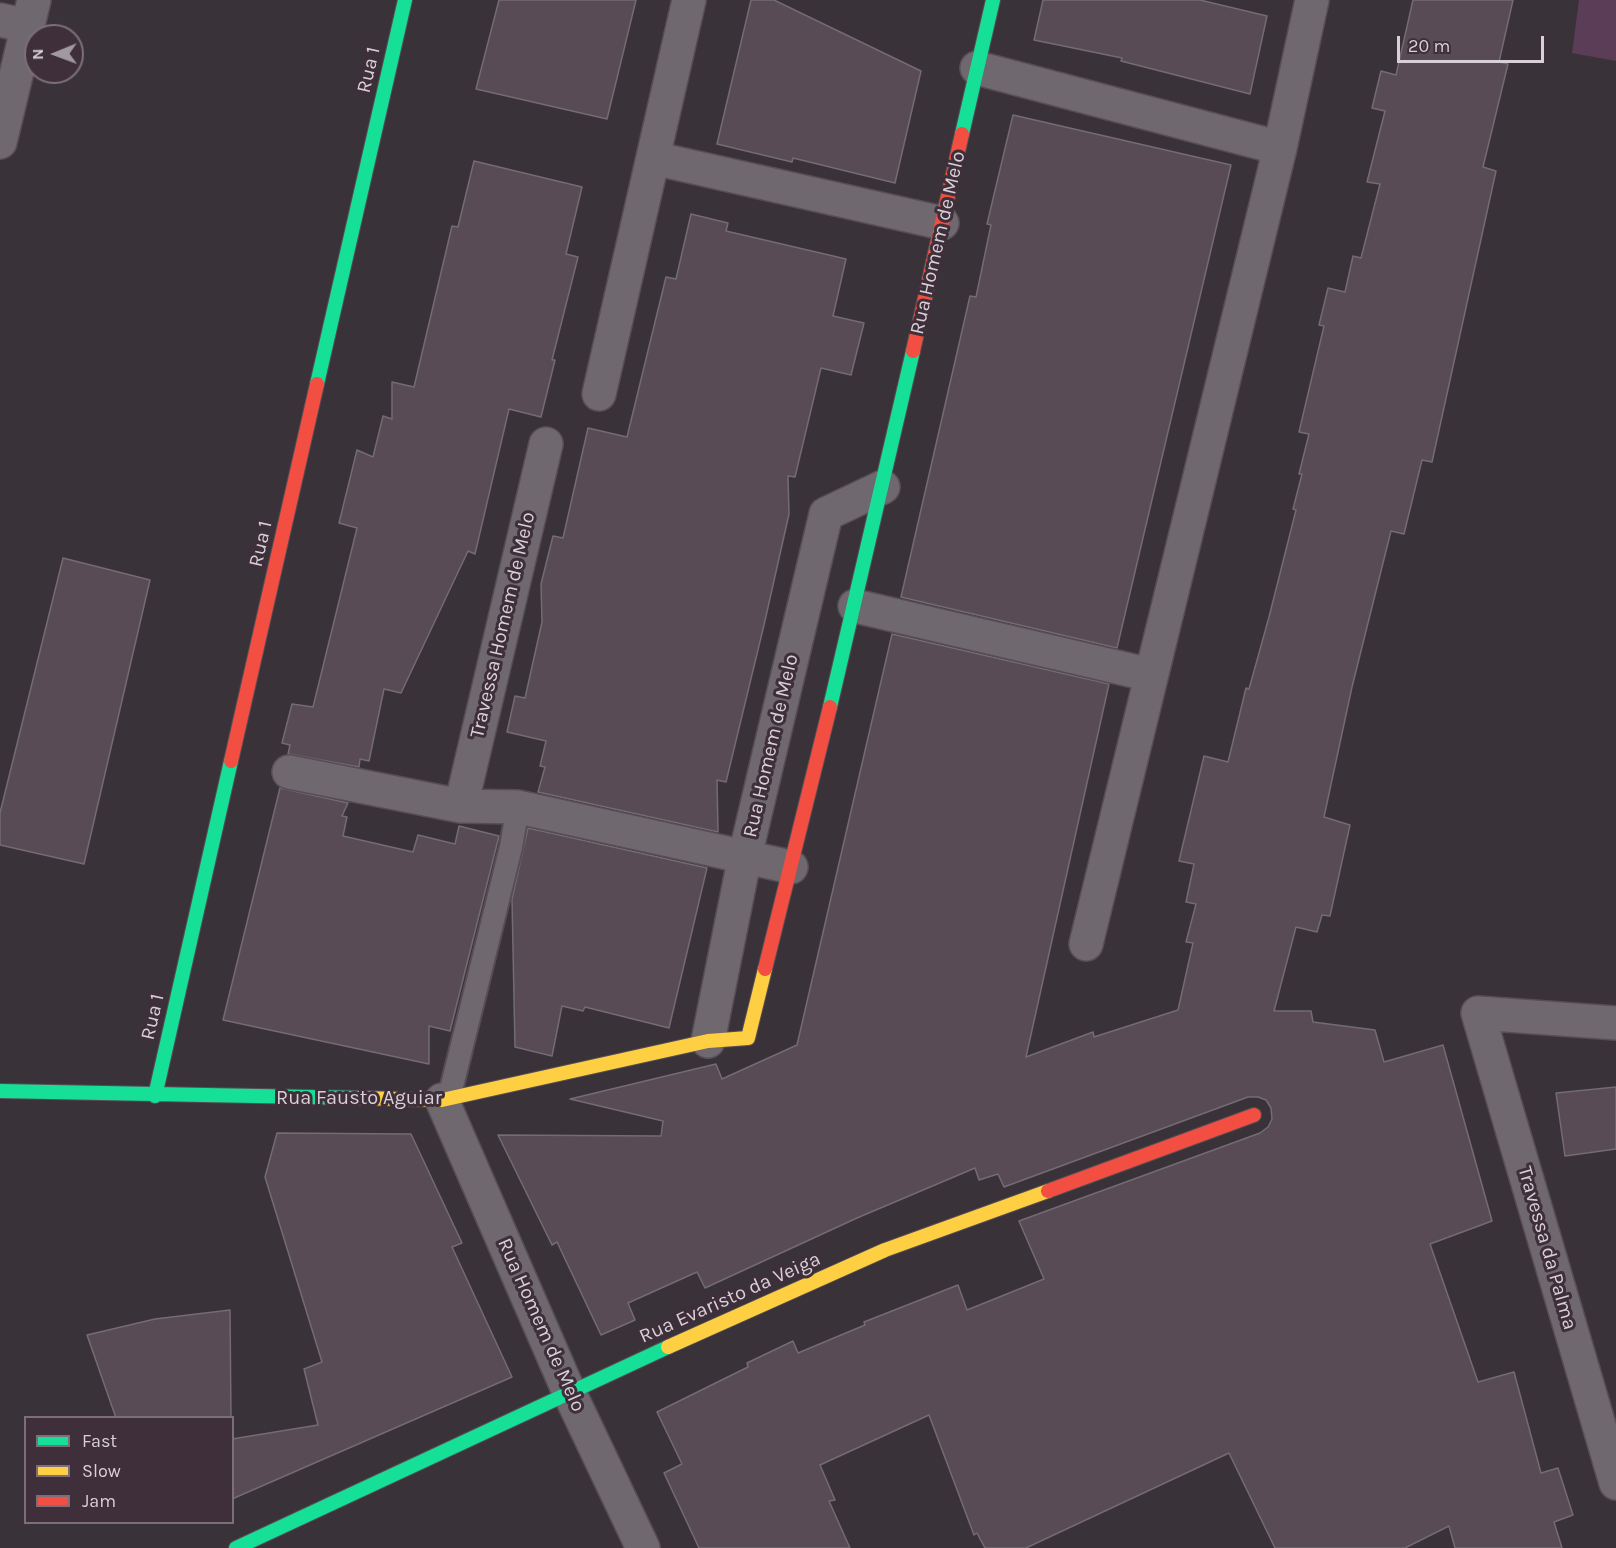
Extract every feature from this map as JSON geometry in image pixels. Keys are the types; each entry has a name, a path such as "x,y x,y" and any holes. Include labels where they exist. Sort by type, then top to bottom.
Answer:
{"street":[{"name":"Rua 1","path":"154,1096 405,0"},
{"path":"599,394 689,0"},
{"name":"Rua Homem de Melo","path":"748,1038 855,606 993,0"},
{"path":"1086,944 1280,148 1312,0"},
{"path":"0,142 21,15"},
{"path":"977,68 1280,148"},
{"path":"653,158 942,223"},
{"name":"Travessa Homem de Melo","path":"461,806 546,444"},
{"name":"Rua Homem de Melo","path":"708,1041 745,856 826,514 883,487"},
{"path":"855,606 1151,675"},
{"path":"289,772 461,806 518,807 791,867"},
{"name":"Travessa da Palma","path":"1616,1023 1478,1013 1616,1483"},
{"name":"Rua Fausto Aguiar","path":"0,1091 154,1096 446,1099 708,1041 748,1038"},
{"name":"Rua Homem de Melo","path":"446,1099 569,1392 643,1548"},
{"name":"Rua Evaristo da Veiga","path":"236,1548 569,1392 885,1250 1254,1115"}],"lane":[{"path":"446,1099 511,847 518,807"}],"shaded area":[{"path":"1579,0 1616,0 1616,61 1572,53"}],"building":[{"path":"499,0 636,0 607,119 476,89"},
{"path":"751,0 774,0 921,71 895,183 793,158 792,162 717,144"},
{"path":"1043,0 1200,0 1267,16 1250,94 1121,61 1122,58 1034,40"},
{"path":"1413,0 1513,0 1499,62 1508,64 1483,167 1496,171 1432,462 1422,460 1404,534 1391,531 1352,687 1324,817 1350,825 1330,916 1322,915 1317,932 1296,927 1274,1011 1311,1011 1313,1022 1375,1030 1384,1062 1443,1045 1492,1221 1430,1244 1478,1382 1514,1372 1541,1473 1558,1468 1573,1515 1554,1522 1562,1548 1455,1548 1449,1526 1405,1548 1275,1548 1229,1453 1026,1548 985,1548 977,1533 974,1535 929,1415 820,1465 835,1500 829,1501 850,1548 699,1548 664,1473 682,1464 657,1412 748,1367 747,1363 793,1341 798,1353 865,1325 864,1322 958,1285 967,1310 1044,1279 1019,1221 1260,1133 1268,1127 1272,1119 1271,1108 1266,1100 1248,1097 1004,1187 998,1174 979,1180 975,1168 857,1218 705,1288 697,1272 628,1303 635,1320 601,1335 557,1242 552,1245 498,1135 661,1136 663,1121 570,1099 716,1064 722,1079 797,1045 892,634 1109,684 1026,1057 1093,1032 1094,1037 1178,1010 1193,943 1186,942 1196,904 1186,902 1194,864 1179,861 1204,756 1228,762 1246,688 1249,689 1269,617 1296,510 1293,509 1309,434 1299,432 1324,326 1319,325 1328,288 1345,292 1353,256 1361,258 1380,184 1367,182 1385,111 1372,108 1381,71 1396,75"},
{"path":"1013,115 1231,165 1117,648 901,597 970,296 976,297 991,225 987,224"},
{"path":"474,161 582,187 566,254 578,257 552,360 555,360 541,417 509,409 475,554 468,551 401,693 384,689 369,761 360,759 359,767 288,754 290,745 282,743 292,704 313,707 357,528 339,523 357,450 373,457 383,416 392,419 392,382 414,387 452,226 458,227"},
{"path":"691,214 728,223 726,231 846,259 833,316 864,323 851,375 821,368 795,477 788,476 789,514 764,625 726,782 717,780 718,832 538,792 545,767 540,766 546,741 507,732 515,696 525,698 542,622 541,584 553,536 563,538 588,428 627,437 666,277 676,279"},
{"path":"63,558 150,580 84,864 0,845 0,813"},
{"path":"280,788 348,803 342,816 347,817 343,836 413,852 418,835 455,844 459,826 499,836 450,1031 429,1026 429,1064 223,1020"},
{"path":"528,828 707,868 669,1028 585,1007 583,1011 562,1006 552,1056 515,1047 512,899"},
{"path":"1616,1087 1616,1149 1565,1156 1556,1093"},
{"path":"277,1133 411,1134 462,1243 452,1247 512,1377 234,1498 234,1439 318,1425 304,1369 322,1362 265,1177"},
{"path":"230,1310 231,1416 115,1416 87,1335 155,1319"}],"traffic: fast":[{"path":"317,384 405,0"},
{"path":"962,134 993,0"},
{"path":"830,707 913,351"},
{"path":"155,1096 231,761"},
{"path":"0,1091 359,1098"},
{"path":"236,1548 668,1347"}],"traffic: slow":[{"path":"359,1098 442,1100 708,1041 748,1038 765,969"},
{"path":"668,1347 885,1250 1048,1191"}],"traffic: jam":[{"path":"913,351 962,134"},
{"path":"231,761 317,384"},
{"path":"765,969 830,707"},
{"path":"1048,1191 1254,1115"}]}
